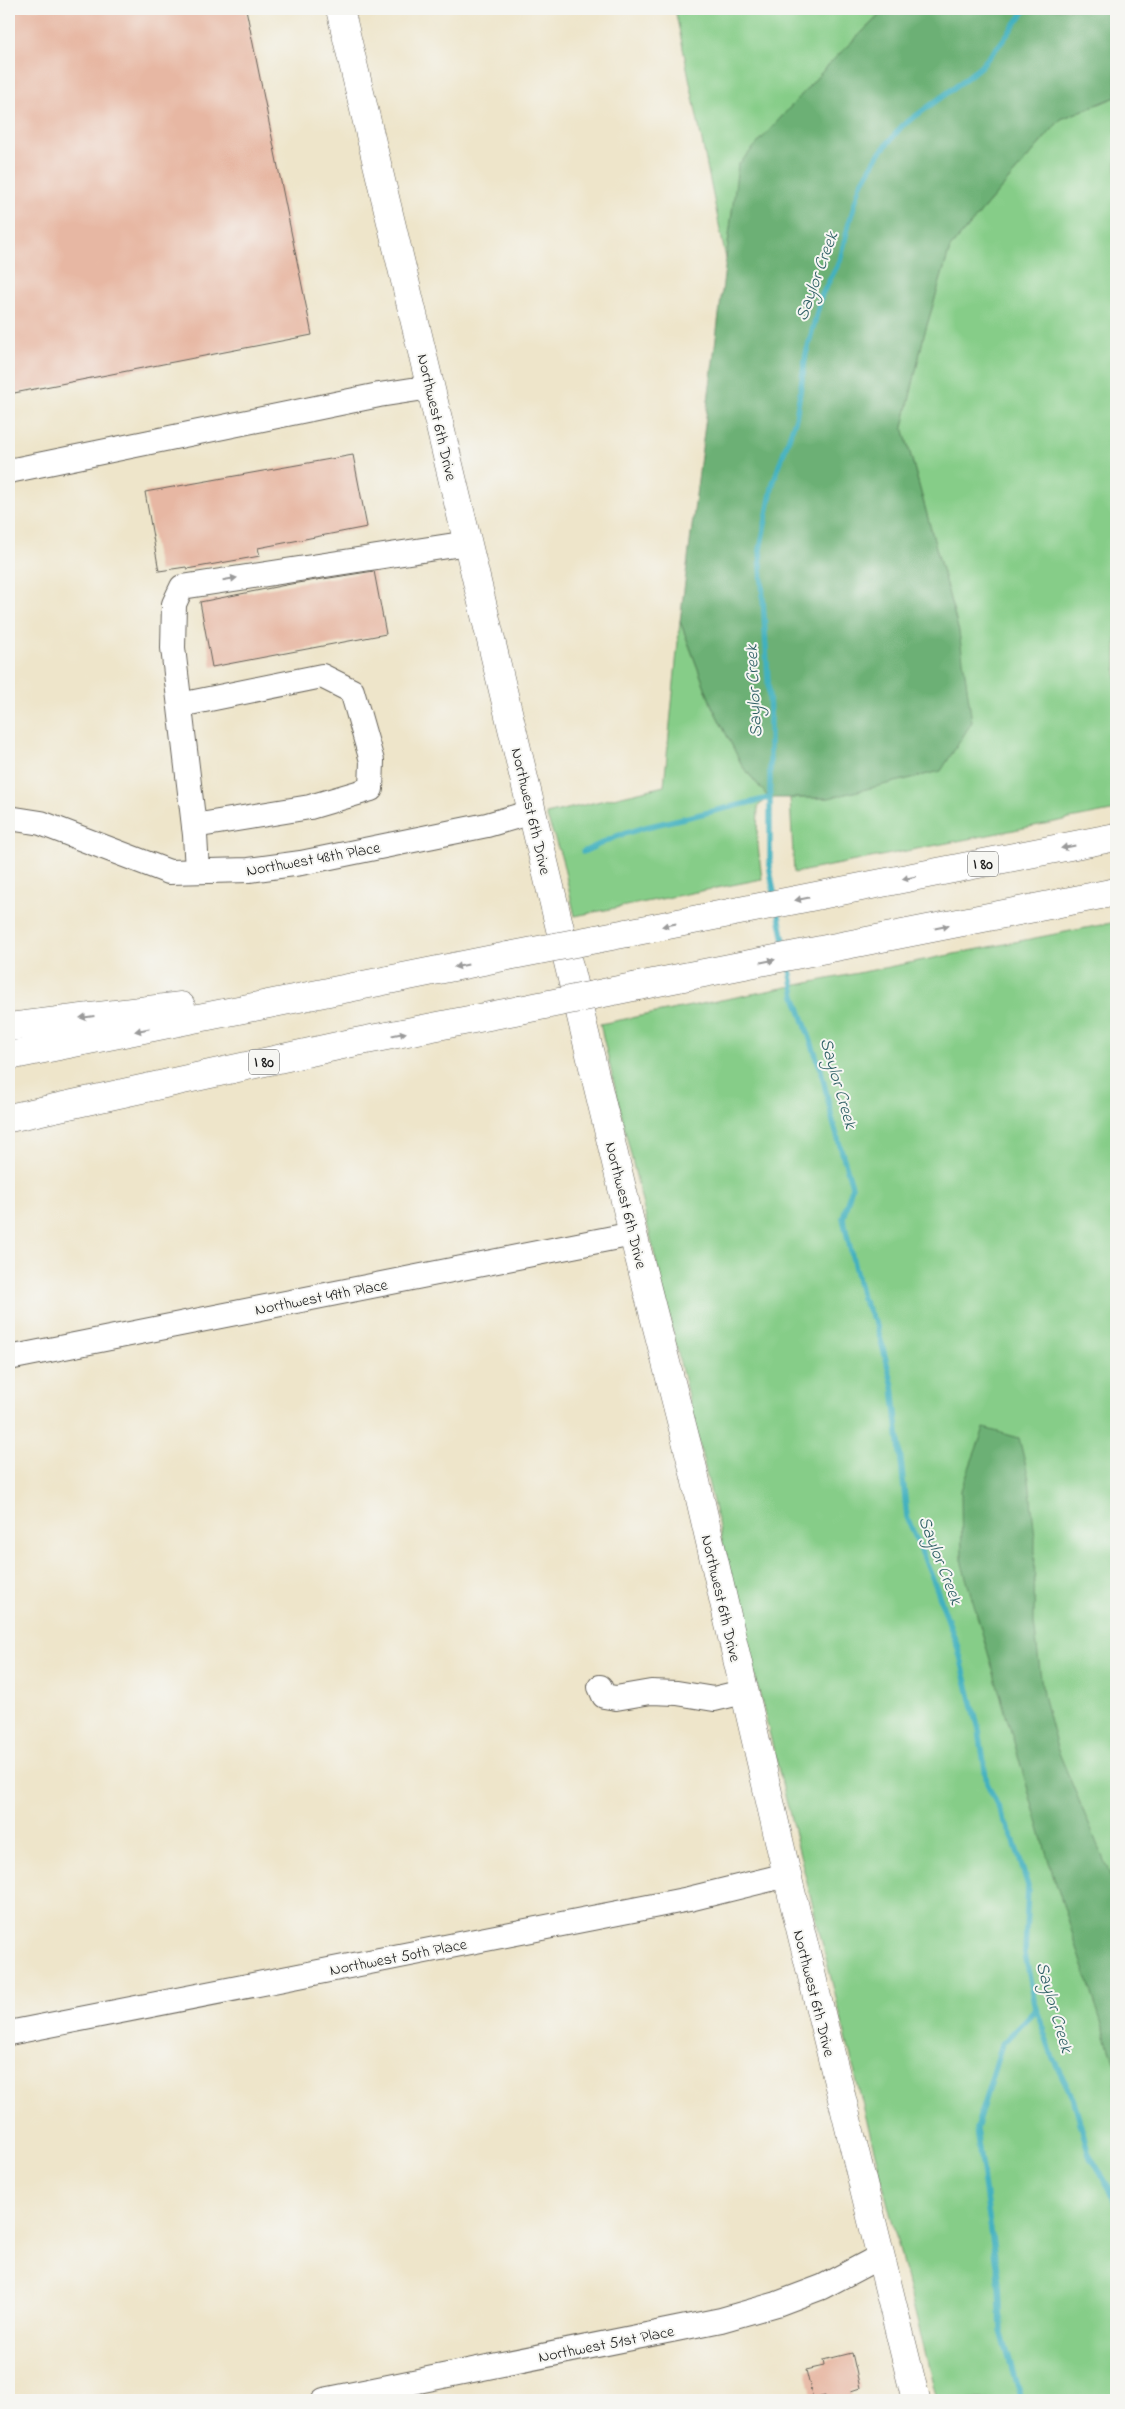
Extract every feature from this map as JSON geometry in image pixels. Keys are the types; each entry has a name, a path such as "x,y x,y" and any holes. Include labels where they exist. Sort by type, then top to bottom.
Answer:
{"main road":[{"name":"Northwest 6th Drive","path":"340,9 634,1234 691,1460 743,1692 879,2257 916,2400"},
{"name":"I 80","path":"9,1056 508,956 1116,838"},
{"name":"I 80","path":"9,1118 356,1042 1116,892"},
{"path":"9,1027 362,986"},
{"path":"9,1136 119,1110 356,1042"}],"street":[{"path":"9,471 379,395 431,387"},
{"path":"197,871 194,826 173,648 174,604 182,586 468,543"},
{"path":"180,705 322,676 352,691 372,761 371,789 310,807 194,826"},
{"name":"Northwest 48th Place","path":"9,818 41,823 169,872 248,870 301,863 487,825 532,812"},
{"name":"Northwest 49th Place","path":"9,1358 634,1234"},
{"path":"600,1687 604,1696 616,1698 651,1692 677,1693 714,1699 743,1692"},
{"name":"Northwest 50th Place","path":"9,2033 688,1899 787,1875"},
{"name":"Northwest 51st Place","path":"324,2400 721,2320 777,2304 822,2287 879,2257"}],"green space":[{"path":"675,9 886,9 831,62 739,165 726,259"},
{"path":"886,9 1116,9 1116,97 1061,119 950,248 924,335 903,427 959,632 972,722 941,771 829,798 769,798 743,767 712,706 680,621 738,165 831,62"},
{"path":"1116,97 1116,810 794,873 790,798 829,798 959,632 903,427 924,335 950,248 1061,119"},
{"path":"680,621 712,706 743,767 769,798 758,806 757,837 762,879 575,916 562,859 546,814 664,786"},
{"path":"1116,922 1116,1090 1113,1091 1116,1102 1116,2400 937,2400 741,1620 600,1024"},
{"path":"984,1428 1019,1438 1029,1479 1035,1538 1034,1623 1043,1695 1057,1748 1116,1889 1116,2067 1049,1862 962,1564 961,1490"}],"building":[{"path":"9,9 246,9 312,335 9,394"},
{"path":"353,455 367,527 258,548 260,556 187,569 186,567 159,571 145,492"},
{"path":"374,571 386,634 212,667 200,602 291,584"},
{"path":"852,2353 860,2388 851,2391 853,2400 826,2400 825,2396 813,2399 806,2370 824,2366 823,2360"}],"waterway":[{"name":"Saylor Creek","path":"775,897 770,870 770,712 760,550 773,483 796,418 806,354 822,294 840,261 860,186 879,154 902,126 981,66 1026,9"},
{"path":"583,852 617,836 646,827 769,798"},
{"name":"Saylor Creek","path":"778,911 786,951"},
{"name":"Saylor Creek","path":"789,965 795,996 821,1070 833,1122 852,1186 843,1218 862,1298 877,1326 893,1386 907,1517 935,1584 958,1648 979,1730 987,1783 1014,1841 1028,1886 1025,1954 1036,2009 1053,2058 1073,2098 1089,2154 1111,2191 1116,2206"},
{"path":"1021,2400 1001,2331 999,2284 976,2129 1002,2044 1036,2009"}]}
